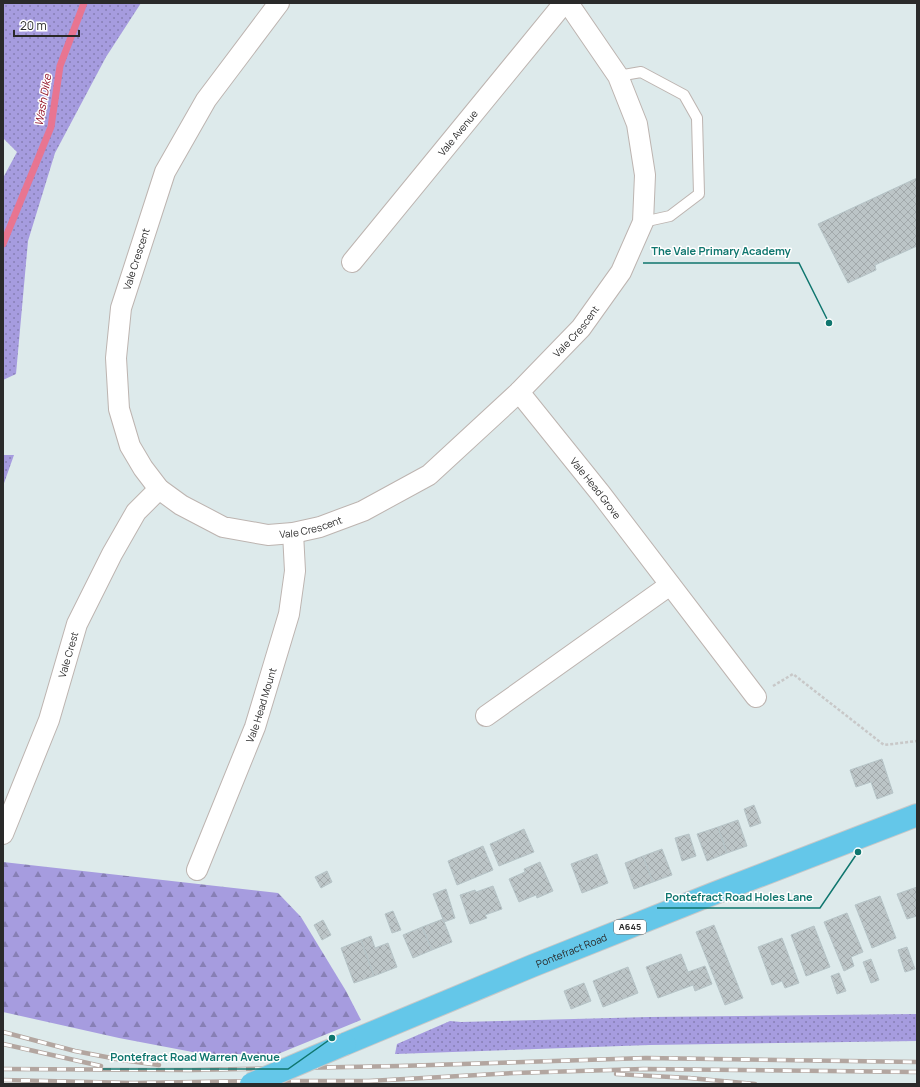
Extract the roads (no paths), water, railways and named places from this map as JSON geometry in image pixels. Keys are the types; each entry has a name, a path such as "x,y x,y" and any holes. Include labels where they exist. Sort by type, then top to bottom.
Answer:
{"main road":[{"name":"Pontefract Road","path":"251,1084 532,966 917,815"}],"street":[{"name":"Vale Crescent","path":"279,3 206,100 165,172 121,308 116,358 119,409 130,446 143,468 159,489 181,505 223,528 268,535 293,533 320,527 363,511 429,475 519,392 581,328 621,272 643,222 645,175 637,124 618,76 568,3"},
{"name":"Vale Avenue","path":"352,262 564,3"},
{"name":"Vale Head Grove","path":"519,392 601,494 756,697"},
{"name":"Vale Crest","path":"3,834 49,720 77,624 112,554 136,512 159,489"},
{"name":"Vale Head Mount","path":"197,870 255,727 289,614 295,571 293,533"},
{"path":"486,716 670,585"}],"lane":[{"path":"618,76 641,72 684,95 697,118 699,194 670,216 643,222"}],"waterway":[{"name":"Wash Dike","path":"3,244 51,127 60,66 84,3"}],"railway":[{"path":"3,1032 75,1051 159,1065"},
{"path":"3,1044 101,1066"},
{"path":"3,1069 192,1070 400,1066 646,1058 917,1062"},
{"path":"369,1081 514,1073 643,1069 917,1072"},
{"path":"616,1074 689,1078 755,1084"},
{"path":"3,1080 133,1083 374,1081"}],"place":[{"name":"The Vale Primary Academy","path":"829,323"},
{"name":"Pontefract Road Holes Lane","path":"858,852"},
{"name":"Pontefract Road Warren Avenue","path":"332,1038"}]}
